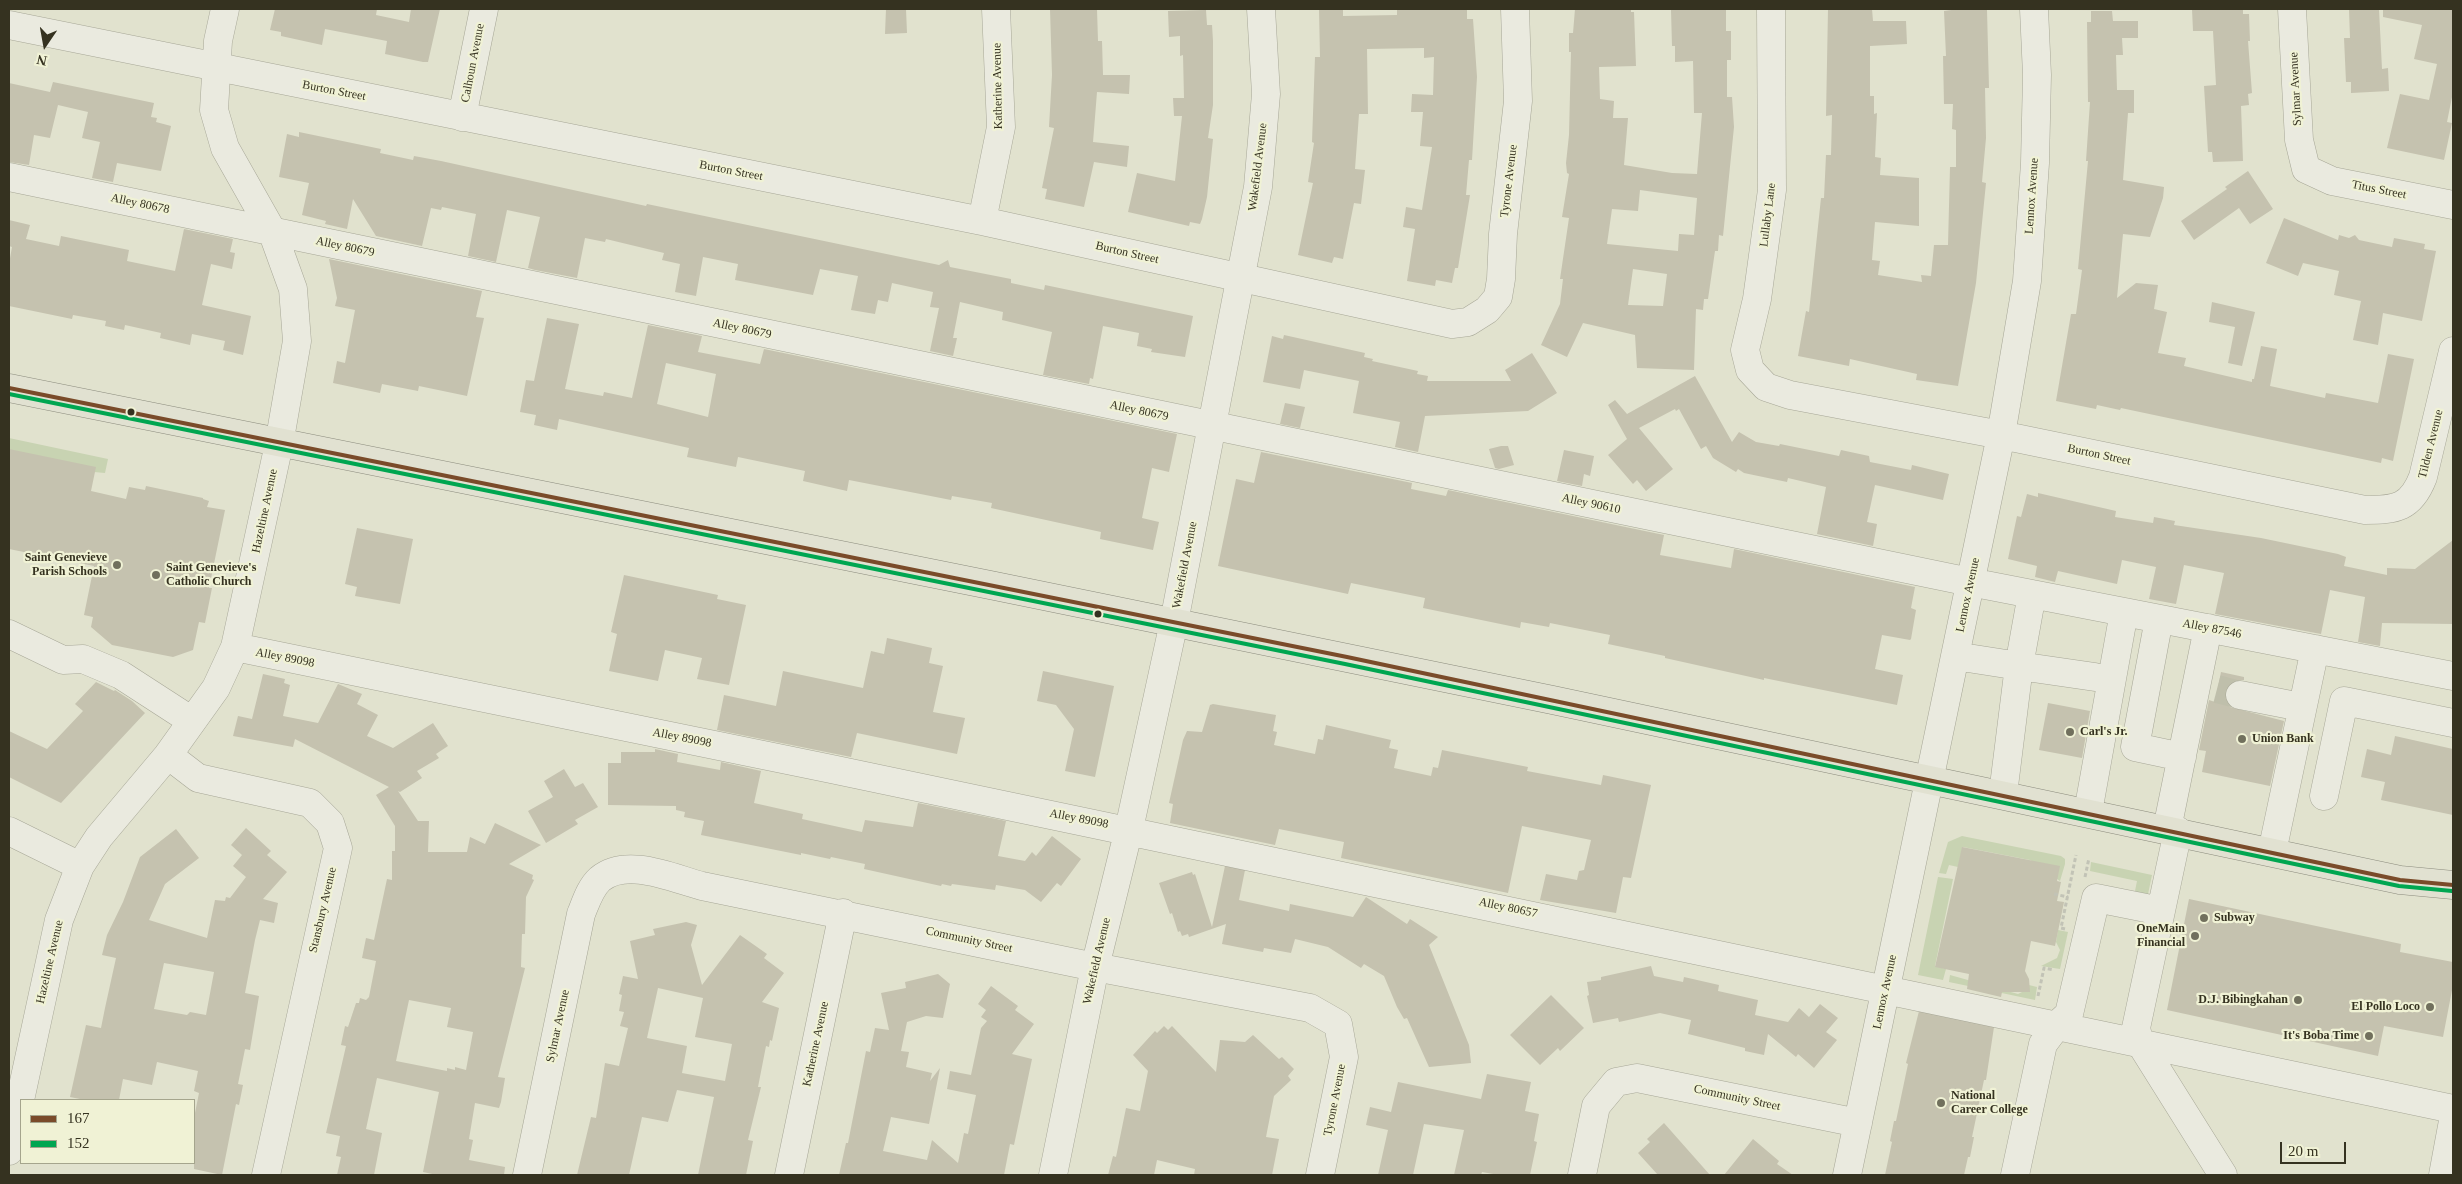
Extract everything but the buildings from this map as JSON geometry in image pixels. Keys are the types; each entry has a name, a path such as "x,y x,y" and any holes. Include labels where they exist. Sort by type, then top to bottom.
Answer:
{"main road":[{"path":"9,388 279,444 1174,622 2003,794 2400,880 2453,885"}],"street":[{"name":"Hazeltine Avenue","path":"20,1099 59,920 80,866 99,837 168,755 216,688 235,647 279,444 297,341 293,289 272,231 225,148 214,110 216,68 225,9"},
{"name":"Calhoun Avenue","path":"462,117 484,9"},
{"name":"Katherine Avenue","path":"982,221 1001,127 996,9"},
{"name":"Wakefield Avenue","path":"1053,1175 1095,967 1129,829 1174,622 1258,187 1266,94 1261,9"},
{"name":"Tyrone Avenue","path":"1452,324 1468,322 1487,310 1498,296 1502,279 1503,234 1518,101 1515,9"},
{"name":"Lullaby Lane","path":"1772,9 1772,190 1757,299 1745,350 1750,370 1766,387 1790,395"},
{"name":"Lennox Avenue","path":"1847,1175 2001,435 2027,280 2037,85 2034,9"},
{"name":"Sylmar Avenue","path":"2292,9 2299,140 2306,169"},
{"name":"Burton Street","path":"9,26 982,221 1452,324"},
{"name":"Titus Street","path":"2306,169 2332,181 2453,205"},
{"name":"Alley 80678","path":"9,177 272,231"},
{"name":"Alley 80679","path":"272,231 1212,426"},
{"name":"Tilden Avenue","path":"2407,503 2417,492 2423,478 2453,351"},
{"name":"Burton Street","path":"1790,395 2001,435 2365,510 2389,510 2407,503"},
{"name":"Alley 90610","path":"1212,426 1970,582"},
{"name":"Alley 87546","path":"1970,582 2453,676"},
{"path":"2003,794 2019,666 2032,594"},
{"path":"2088,812 2124,612"},
{"path":"2159,619 2134,747 2182,757"},
{"path":"2208,628 2218,690 2182,757 2161,912 2136,1028 2139,1041 2223,1175"},
{"path":"9,634 63,660 83,659 121,675 192,721"},
{"name":"Alley 89098","path":"235,647 1129,829"},
{"path":"2272,852 2301,707 2315,649"},
{"path":"1956,656 2095,677"},
{"path":"2218,690 2301,707"},
{"path":"2324,796 2344,701 2453,723"},
{"name":"Stansbury Avenue","path":"168,755 198,778 310,803 330,823 338,848 266,1175"},
{"name":"Alley 80657","path":"1129,829 1887,987 2453,1109"},
{"path":"9,831 80,866"},
{"name":"Community Street","path":"599,880 611,872 623,869 639,870 702,886 843,913 1095,967 1310,1008 1338,1024"},
{"name":"Sylmar Avenue","path":"528,1175 581,914 592,889 599,880"},
{"path":"2015,1175 2043,1044 2058,1024 2069,1014 2096,898 2161,912"},
{"name":"Katherine Avenue","path":"789,1175 843,913"},
{"name":"Tyrone Avenue","path":"1320,1175 1344,1056 1338,1024"},
{"name":"Community Street","path":"1582,1175 1596,1106 1616,1082 1637,1078 1858,1123"},
{"name":"Hazeltine Avenue","path":"9,1151 20,1100"},
{"path":"2442,1175 2453,1121"}],"path":[{"path":"2061,928 2070,897 2076,855"},
{"path":"2083,887 2089,858"},
{"path":"2054,894 2070,897"},
{"path":"2037,1003 2044,968 2062,972"}],"green space":[{"path":"9,438 108,459 105,473 83,471 9,456"},
{"path":"1962,836 2061,856 2065,859 2065,864 2060,881 2030,860 1963,847 1958,867 1949,865 1946,874 1939,873 1948,842"},
{"path":"2091,862 2152,875 2147,899 2134,896 2137,881 2090,871"},
{"path":"1938,877 1953,879 1935,966 1946,969 1943,980 1918,975"},
{"path":"2058,930 2068,932 2060,969 2041,966 2057,958 2060,950 2056,942"},
{"path":"1950,975 2018,994 2026,990 2029,985 2037,987 2035,1000 1949,982"}],"tunnel":[{"path":"2217,689 2240,695"}],"transit line":[{"name":"167","path":"9,388 1347,657 2400,880 2453,885"},
{"name":"152","path":"9,394 1345,664 2399,886 2452,891"}],"place":[{"name":"Saint Genevieve Parish Schools","path":"117,565"},
{"name":"Saint Genevieve's Catholic Church","path":"156,575"},
{"name":"Carl's Jr.","path":"2070,732"},
{"name":"Union Bank","path":"2242,739"},
{"name":"Subway","path":"2204,918"},
{"name":"OneMain Financial","path":"2195,936"},
{"name":"D.J. Bibingkahan","path":"2298,1000"},
{"name":"El Pollo Loco","path":"2430,1007"},
{"name":"It's Boba Time","path":"2369,1036"},
{"name":"National Career College","path":"1941,1103"}]}
